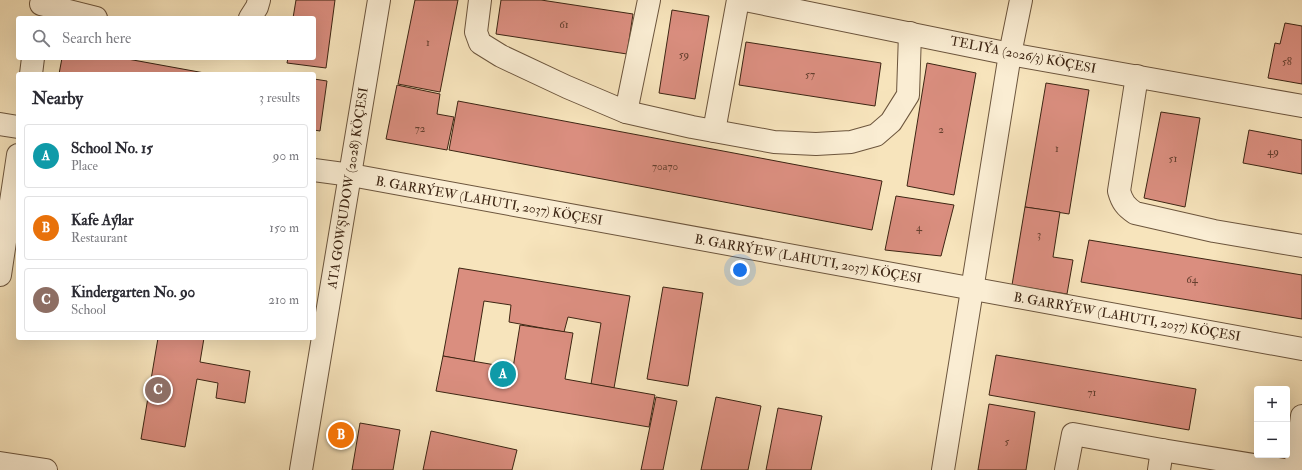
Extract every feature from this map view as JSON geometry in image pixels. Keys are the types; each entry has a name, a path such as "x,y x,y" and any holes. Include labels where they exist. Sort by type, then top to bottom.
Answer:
{"street":[{"path":"251,16 257,8 259,0"},
{"name":"ATA GOWŞUDOW (2028) KÖÇESI","path":"301,470 379,0"},
{"path":"480,0 476,32 480,43 501,56 567,87 626,112 774,142 816,144 852,142 876,135 891,122 908,95 910,33"},
{"path":"626,112 649,0"},
{"path":"714,131 738,0"},
{"name":"TELIÝA (2026/3) KÖÇESI","path":"744,0 1010,54 1302,106"},
{"path":"943,470 1010,54 1021,0"},
{"path":"41,7 86,16"},
{"path":"30,72 33,60"},
{"path":"1137,76 1119,191 1121,200 1125,206 1135,213 1214,230 1302,246"},
{"path":"0,124 16,127"},
{"path":"0,275 2,247 16,166"},
{"name":"B. GARRÝEW (LAHUTI, 2037) KÖÇESI","path":"316,170 350,175 1302,349"},
{"path":"1295,470 1302,416"},
{"path":"1066,470 1073,434 1160,460 1284,470"},
{"path":"0,462 46,470"}],"building":[{"path":"296,0 335,0 326,68 287,63 288,60 316,60 316,16 293,16"},
{"path":"415,0 458,0 440,92 398,84"},
{"path":"501,0 541,0 633,14 627,54 496,34"},
{"path":"672,10 709,16 695,99 659,93"},
{"path":"1285,23 1302,26 1302,84 1268,78 1275,43 1280,44"},
{"path":"746,42 881,63 875,106 739,85"},
{"path":"62,60 133,60 199,72 59,72"},
{"path":"927,63 976,73 954,195 907,186"},
{"path":"316,79 327,81 320,131 316,130"},
{"path":"1046,83 1089,90 1069,214 1025,207"},
{"path":"397,85 440,94 437,114 454,117 447,150 386,139"},
{"path":"458,101 882,181 872,230 449,150"},
{"path":"1161,112 1200,118 1185,207 1144,198"},
{"path":"1249,130 1302,140 1302,174 1243,163"},
{"path":"896,196 954,205 941,256 885,250"},
{"path":"1025,207 1060,212 1053,257 1073,260 1067,294 1012,285"},
{"path":"1089,240 1302,275 1302,319 1081,282"},
{"path":"459,268 630,296 614,388 591,384 601,323 568,317 564,332 509,322 511,305 484,301 474,362 443,356"},
{"path":"663,287 703,293 688,386 647,379"},
{"path":"520,325 573,333 565,379 655,395 649,427 436,391 443,356 513,368"},
{"path":"158,340 204,340 200,362 250,371 245,403 216,398 218,383 197,379 185,447 141,439"},
{"path":"996,355 1196,389 1189,430 989,395"},
{"path":"656,397 677,401 663,470 641,470"},
{"path":"716,397 761,406 748,470 701,470"},
{"path":"989,404 1035,412 1026,470 978,470"},
{"path":"778,408 822,416 811,470 766,470"},
{"path":"360,423 400,430 393,470 352,470"},
{"path":"431,431 517,450 512,470 423,470"}],"place":[{"name":"School No. 15","path":"503,374"},
{"name":"Kindergarten No. 90","path":"158,390"},
{"name":"Kafe Aýlar","path":"341,435"}]}
